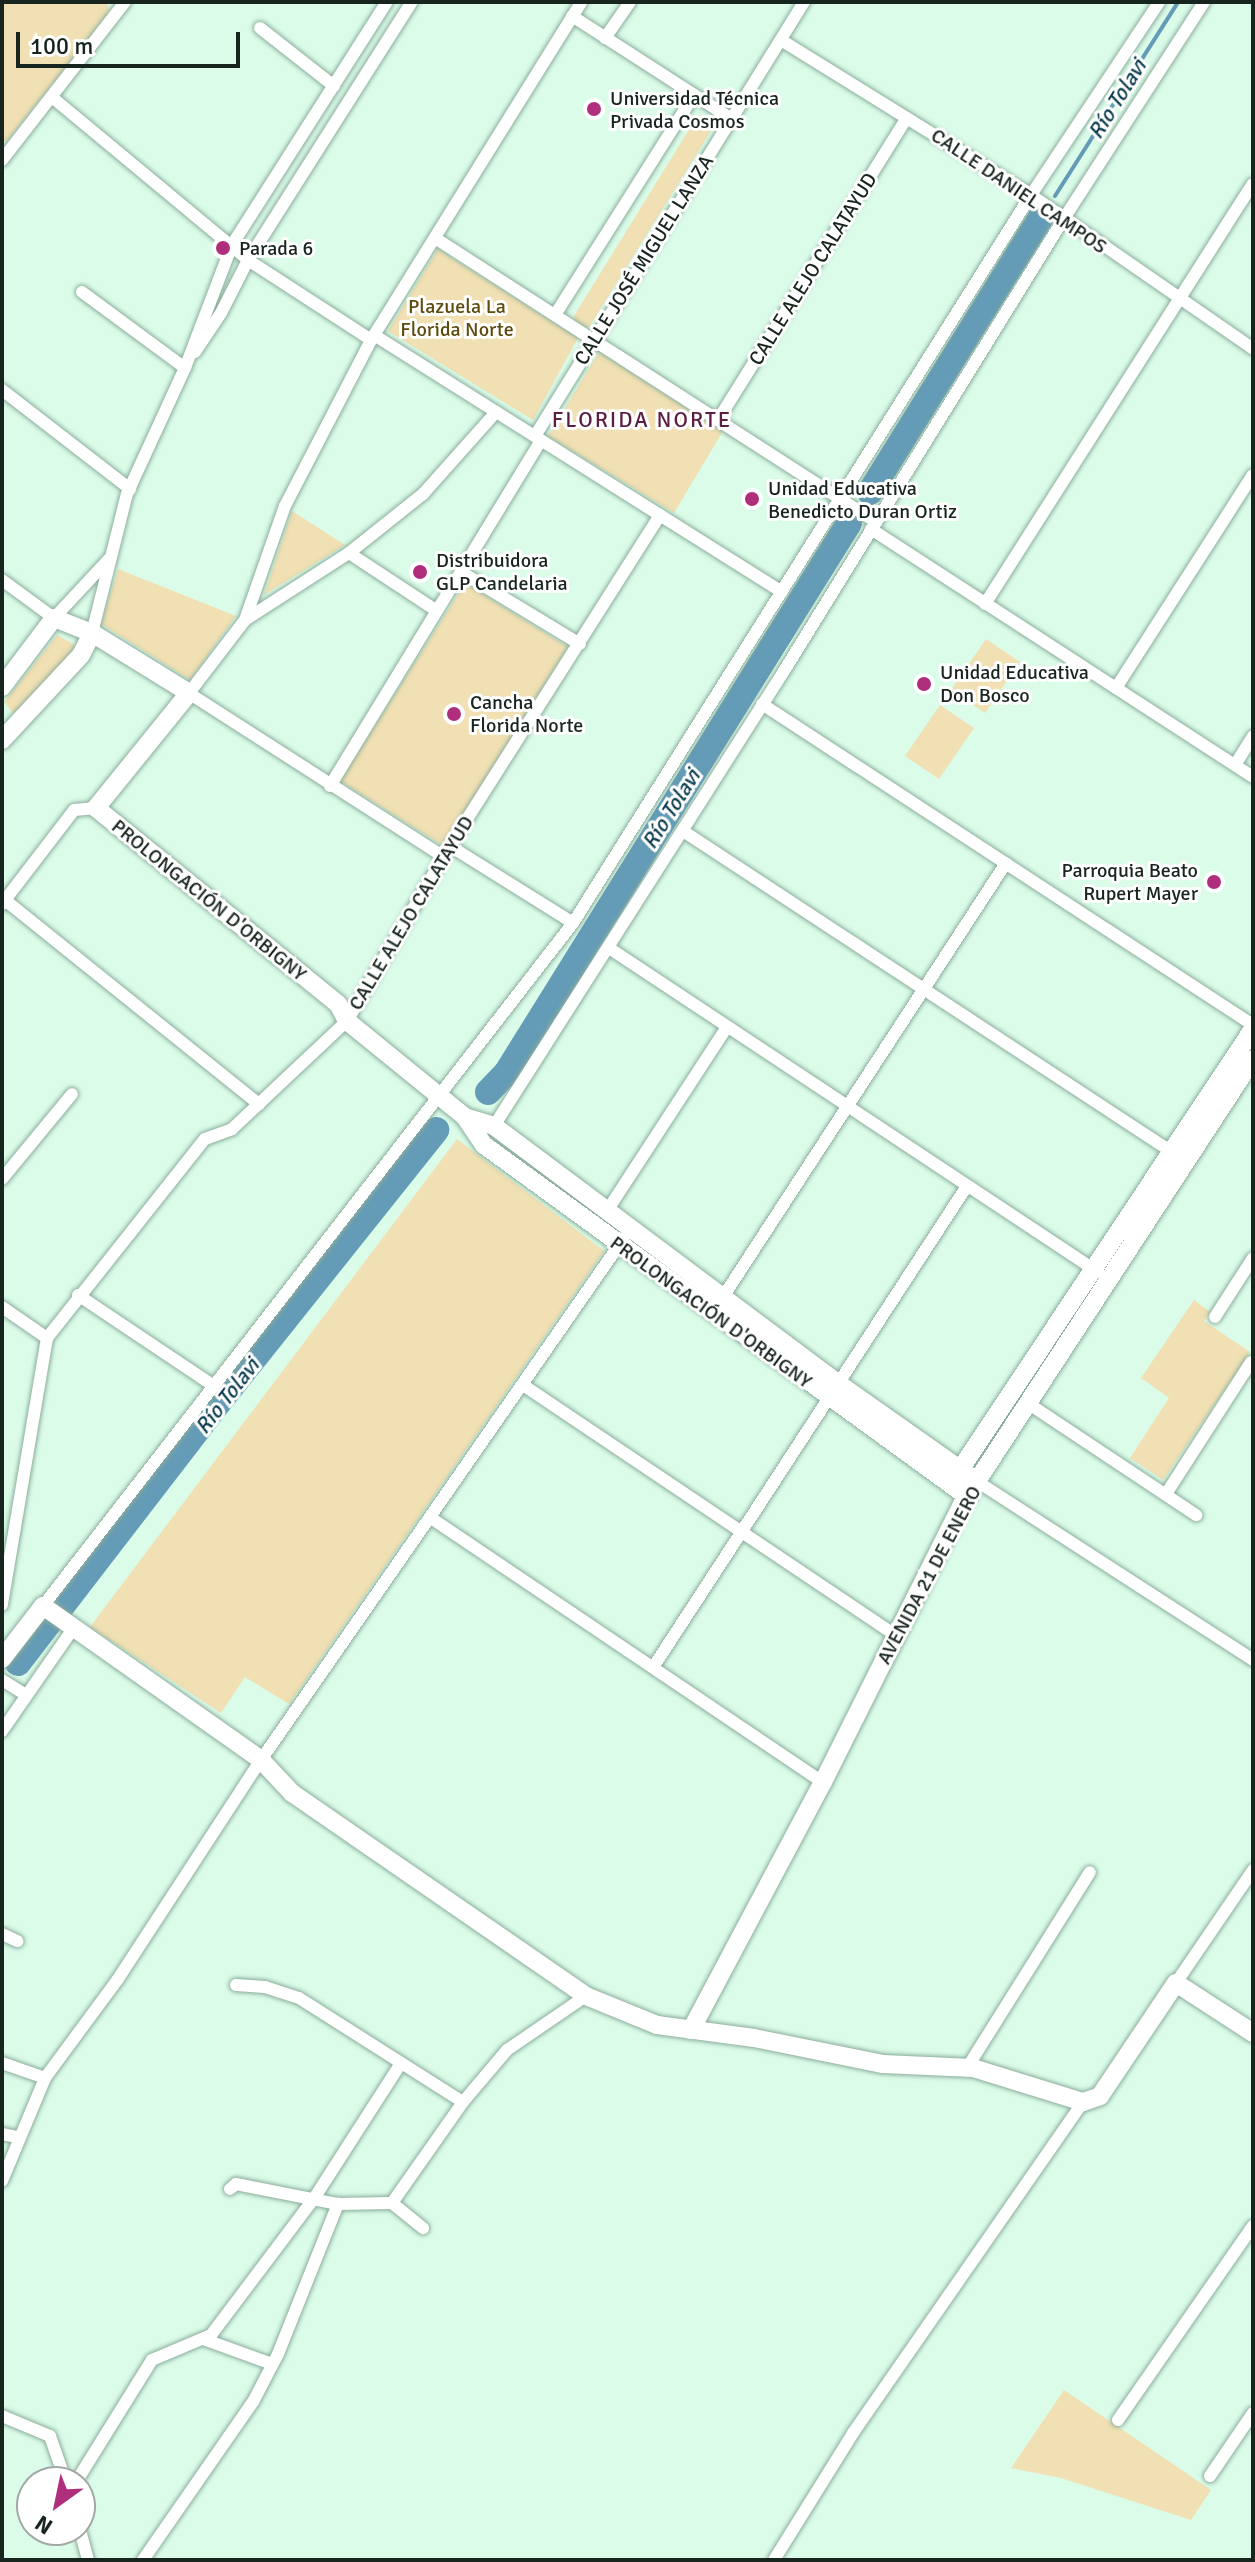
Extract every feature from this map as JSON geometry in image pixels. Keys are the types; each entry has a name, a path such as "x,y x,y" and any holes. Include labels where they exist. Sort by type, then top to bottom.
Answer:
{"main road":[{"path":"2,687 54,618 92,633 189,693 96,808"},
{"path":"5,732 81,655 92,633"},
{"name":"PROLONGACIÓN D'ORBIGNY","path":"96,808 338,1004 347,1021 465,1117 484,1145 619,1245 973,1490"},
{"name":"AVENIDA 21 DE ENERO","path":"691,2030 823,1782 894,1634 973,1490 1110,1280 1253,1027"},
{"name":"AVENIDA 21 DE ENERO","path":"956,1477 1094,1270 1253,1059"},
{"name":"PROLONGACIÓN D'ORBIGNY","path":"465,1117 494,1126 723,1297 834,1392"},
{"path":"2,1659 43,1606 261,1760 292,1793 586,1996 657,2025 754,2038 883,2064 967,2068 1083,2102 1100,2096 1176,1983 1253,2033"}],"street":[{"path":"3,155 53,98 124,2"},
{"path":"92,633 130,489 185,368 232,245 387,2"},
{"path":"185,368 221,313 248,260 412,2"},
{"path":"573,923 330,786 189,693 245,620 285,506 373,337 581,2"},
{"path":"605,38 630,2"},
{"name":"CALLE JOSÉ MIGUEL LANZA","path":"330,786 461,572 594,340 804,2"},
{"path":"43,1606 573,923 1031,195 1159,2"},
{"path":"494,1126 683,831 1063,220 1204,2"},
{"path":"572,16 732,119"},
{"path":"260,28 334,86"},
{"name":"CALLE DANIEL CAMPOS","path":"781,40 1031,195 1253,349"},
{"path":"555,315 694,95"},
{"path":"53,98 248,260 782,592"},
{"name":"CALLE ALEJO CALATAYUD","path":"718,420 907,118"},
{"path":"985,604 1253,184"},
{"path":"435,238 840,499 873,526 985,604 1253,777"},
{"path":"82,292 185,368"},
{"path":"2,390 130,489"},
{"path":"245,620 349,553 423,494 496,412"},
{"path":"1116,688 1253,475"},
{"name":"CALLE ALEJO CALATAYUD","path":"47,1338 78,1295 205,1139 232,1129 347,1021 447,851 660,515"},
{"path":"349,553 437,611"},
{"path":"2,580 54,618 111,556"},
{"path":"461,572 580,644"},
{"path":"762,704 1253,1027"},
{"path":"1235,765 1253,736"},
{"path":"96,808 74,810 4,902 259,1104"},
{"path":"683,831 1178,1155"},
{"path":"723,1297 1006,863"},
{"path":"609,948 1110,1280"},
{"path":"607,1211 727,1027"},
{"path":"2,1179 72,1094"},
{"path":"654,1666 967,1186"},
{"path":"2,2181 45,2078 118,1979 261,1760 630,1229"},
{"path":"1215,1317 1252,1261"},
{"path":"78,1295 214,1386"},
{"path":"2,1307 47,1338 2,1605"},
{"path":"1166,1494 1251,1362"},
{"path":"523,1385 894,1634"},
{"path":"1029,1404 1196,1515"},
{"path":"973,1490 1253,1660"},
{"path":"431,1518 823,1782"},
{"path":"2,1731 24,1694 73,1629"},
{"path":"2,1680 24,1694"},
{"path":"1176,1983 1253,1870"},
{"path":"967,2068 1090,1872"},
{"path":"2,1934 17,1941"},
{"path":"236,1985 265,1987 299,1998 463,2102"},
{"path":"392,2203 463,2102 507,2050 586,1996"},
{"path":"2,2063 45,2078"},
{"path":"86,2466 152,2360 211,2335 315,2197 401,2063"},
{"path":"774,2560 853,2433 1083,2102"},
{"path":"2,2134 18,2137"},
{"path":"230,2189 236,2184 315,2197 338,2204 392,2203 423,2228"},
{"path":"143,2560 253,2402 272,2364 338,2204"},
{"path":"1118,2420 1253,2226"},
{"path":"203,2339 272,2364"},
{"path":"1210,2476 1253,2413"},
{"path":"2,2416 50,2436 60,2466"}],"green space":[{"path":"2,2 106,2 109,8 108,14 6,142 2,140"},
{"path":"698,115 707,116 714,126 589,327 575,323 574,316"},
{"name":"Plazuela La Florida Norte","path":"438,249 578,338 533,420 388,331"},
{"path":"599,352 723,431 674,513 548,436"},
{"path":"292,511 345,545 264,595"},
{"path":"118,569 236,616 190,680 101,624"},
{"name":"Cancha Florida Norte","path":"465,583 568,647 443,846 340,781"},
{"path":"57,635 75,645 71,653 14,714 4,702"},
{"path":"986,639 1020,662 985,713 951,690"},
{"path":"940,705 974,728 939,779 905,756"},
{"path":"457,1139 604,1251 289,1704 245,1677 221,1713 90,1627"},
{"path":"1194,1300 1210,1312 1204,1321 1250,1352 1163,1480 1130,1458 1169,1398 1141,1378"},
{"path":"1064,2390 1211,2490 1191,2520 1061,2478 1011,2468"}],"waterway":[{"name":"Río Tolavi","path":"1055,196 1178,2"},
{"name":"Río Tolavi","path":"870,492 1041,217"},
{"name":"Río Tolavi","path":"488,1092 507,1072 849,523"},
{"name":"Río Tolavi","path":"18,1663 208,1416 436,1130"}],"place":[{"name":"Universidad Técnica Privada Cosmos","path":"594,109"},
{"name":"Parada 6","path":"223,248"},
{"name":"Unidad Educativa Benedicto Duran Ortiz","path":"752,499"},
{"name":"Distribuidora GLP Candelaria","path":"420,572"},
{"name":"Unidad Educativa Don Bosco","path":"924,684"},
{"name":"Cancha Florida Norte","path":"454,714"},
{"name":"Parroquia Beato Rupert Mayer","path":"1214,882"}],"district":[{"name":"FLORIDA NORTE","path":"642,420"}]}
